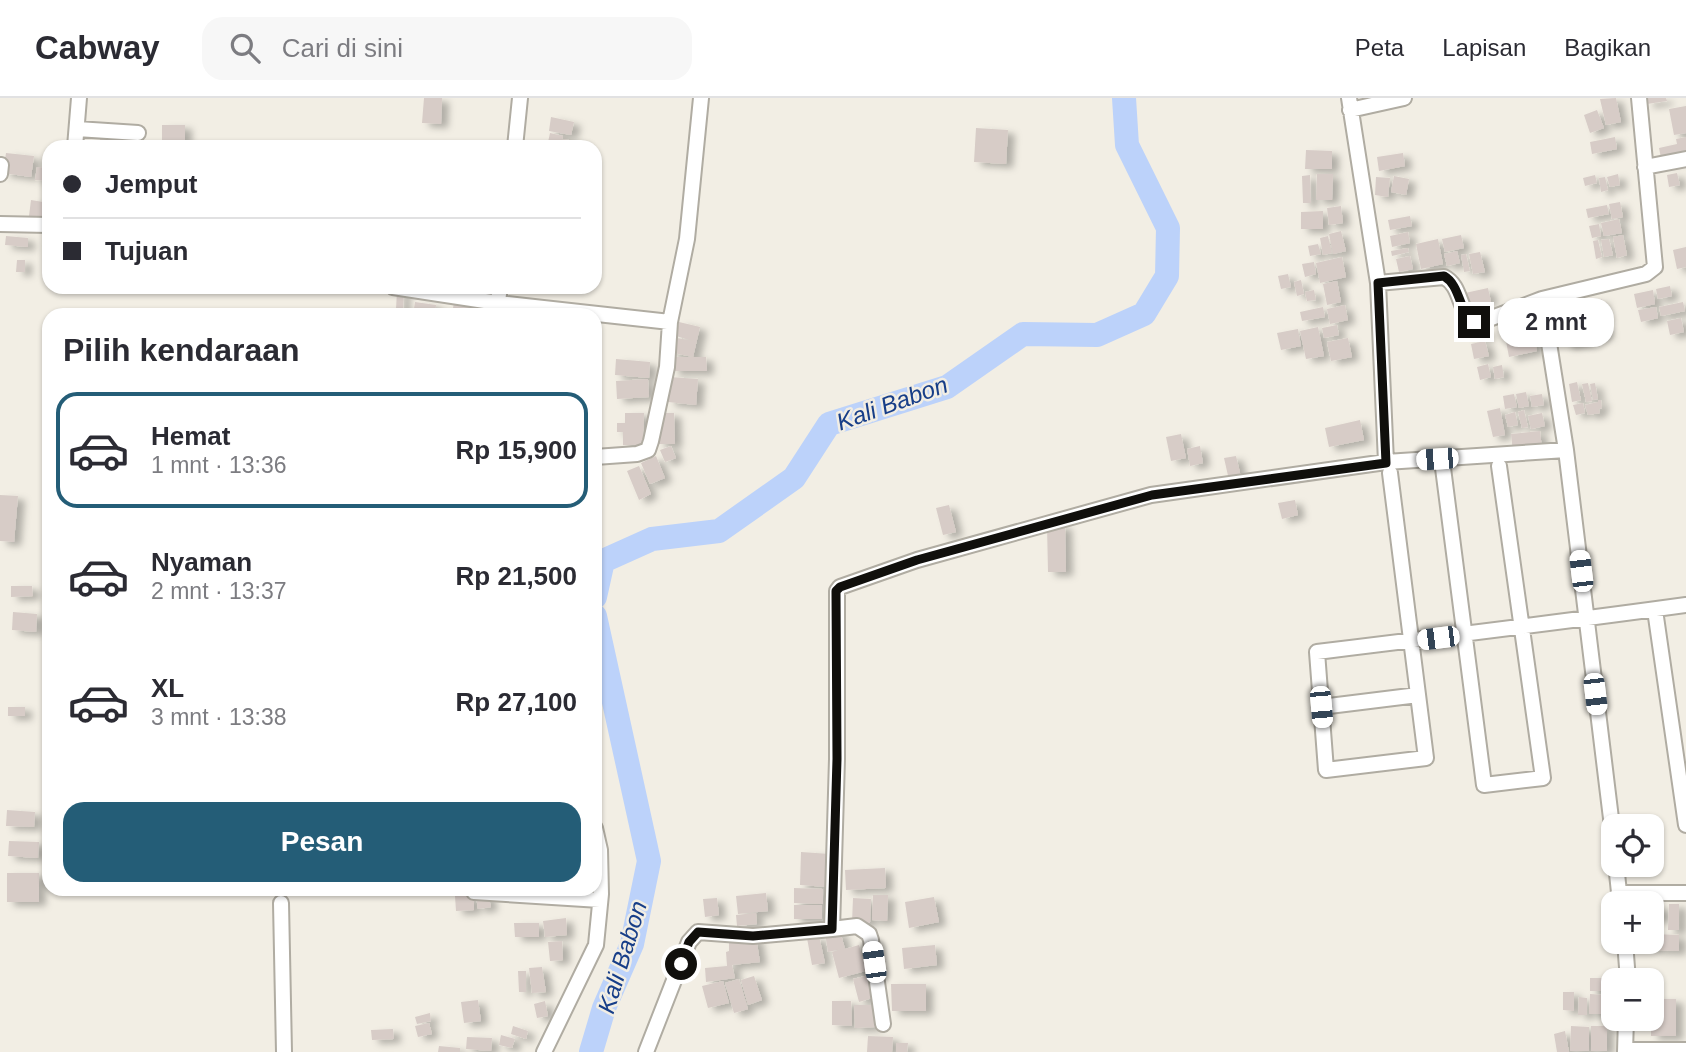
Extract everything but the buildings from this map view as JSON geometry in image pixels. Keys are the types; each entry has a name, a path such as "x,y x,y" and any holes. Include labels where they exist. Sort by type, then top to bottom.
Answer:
{"street":[{"path":"76,140 79,98"},
{"path":"516,140 520,98"},
{"path":"602,456 637,454 648,450 667,367 670,322 687,239 701,98"},
{"path":"1404,98 1349,104 1378,283 1388,468 1410,641 1426,758 1326,770 1317,652 1410,641 1587,619 1686,605"},
{"path":"1378,283 1444,276 1454,285 1465,312 1474,322 1481,322 1542,299 1652,272 1656,260 1639,98"},
{"path":"77,129 138,133"},
{"path":"1645,167 1686,159"},
{"path":"0,224 42,225"},
{"path":"426,294 492,308"},
{"path":"1542,299 1566,450 1611,814"},
{"path":"602,317 670,322"},
{"path":"832,929 837,759 836,591 840,587 917,560 1152,495 1566,450"},
{"path":"1443,468 1484,785 1544,778 1499,466"},
{"path":"1655,610 1686,825"},
{"path":"1321,707 1418,695"},
{"path":"1664,895 1686,893"},
{"path":"537,896 600,900"},
{"path":"544,1052 596,944 600,896"},
{"path":"281,904 284,1052"},
{"path":"646,1052 689,942 698,932 753,936 857,926 869,934 872,940 883,1024"},
{"path":"1626,1031 1625,1051 1686,1050"}],"waterway":[{"name":"Kali Babon","path":"602,566 603,561 652,539 719,531 794,478 829,424 947,387 1023,334 1097,335 1144,314 1167,276 1168,228 1127,145 1124,98"},
{"name":"Kali Babon","path":"591,1052 604,1008 632,944 649,861 602,648"}],"route":[{"path":"681,964 689,942 698,932 753,936 832,929 837,759 836,591 840,587 917,560 1152,495 1386,463 1378,283 1444,276 1454,285 1465,312 1474,322"}]}
